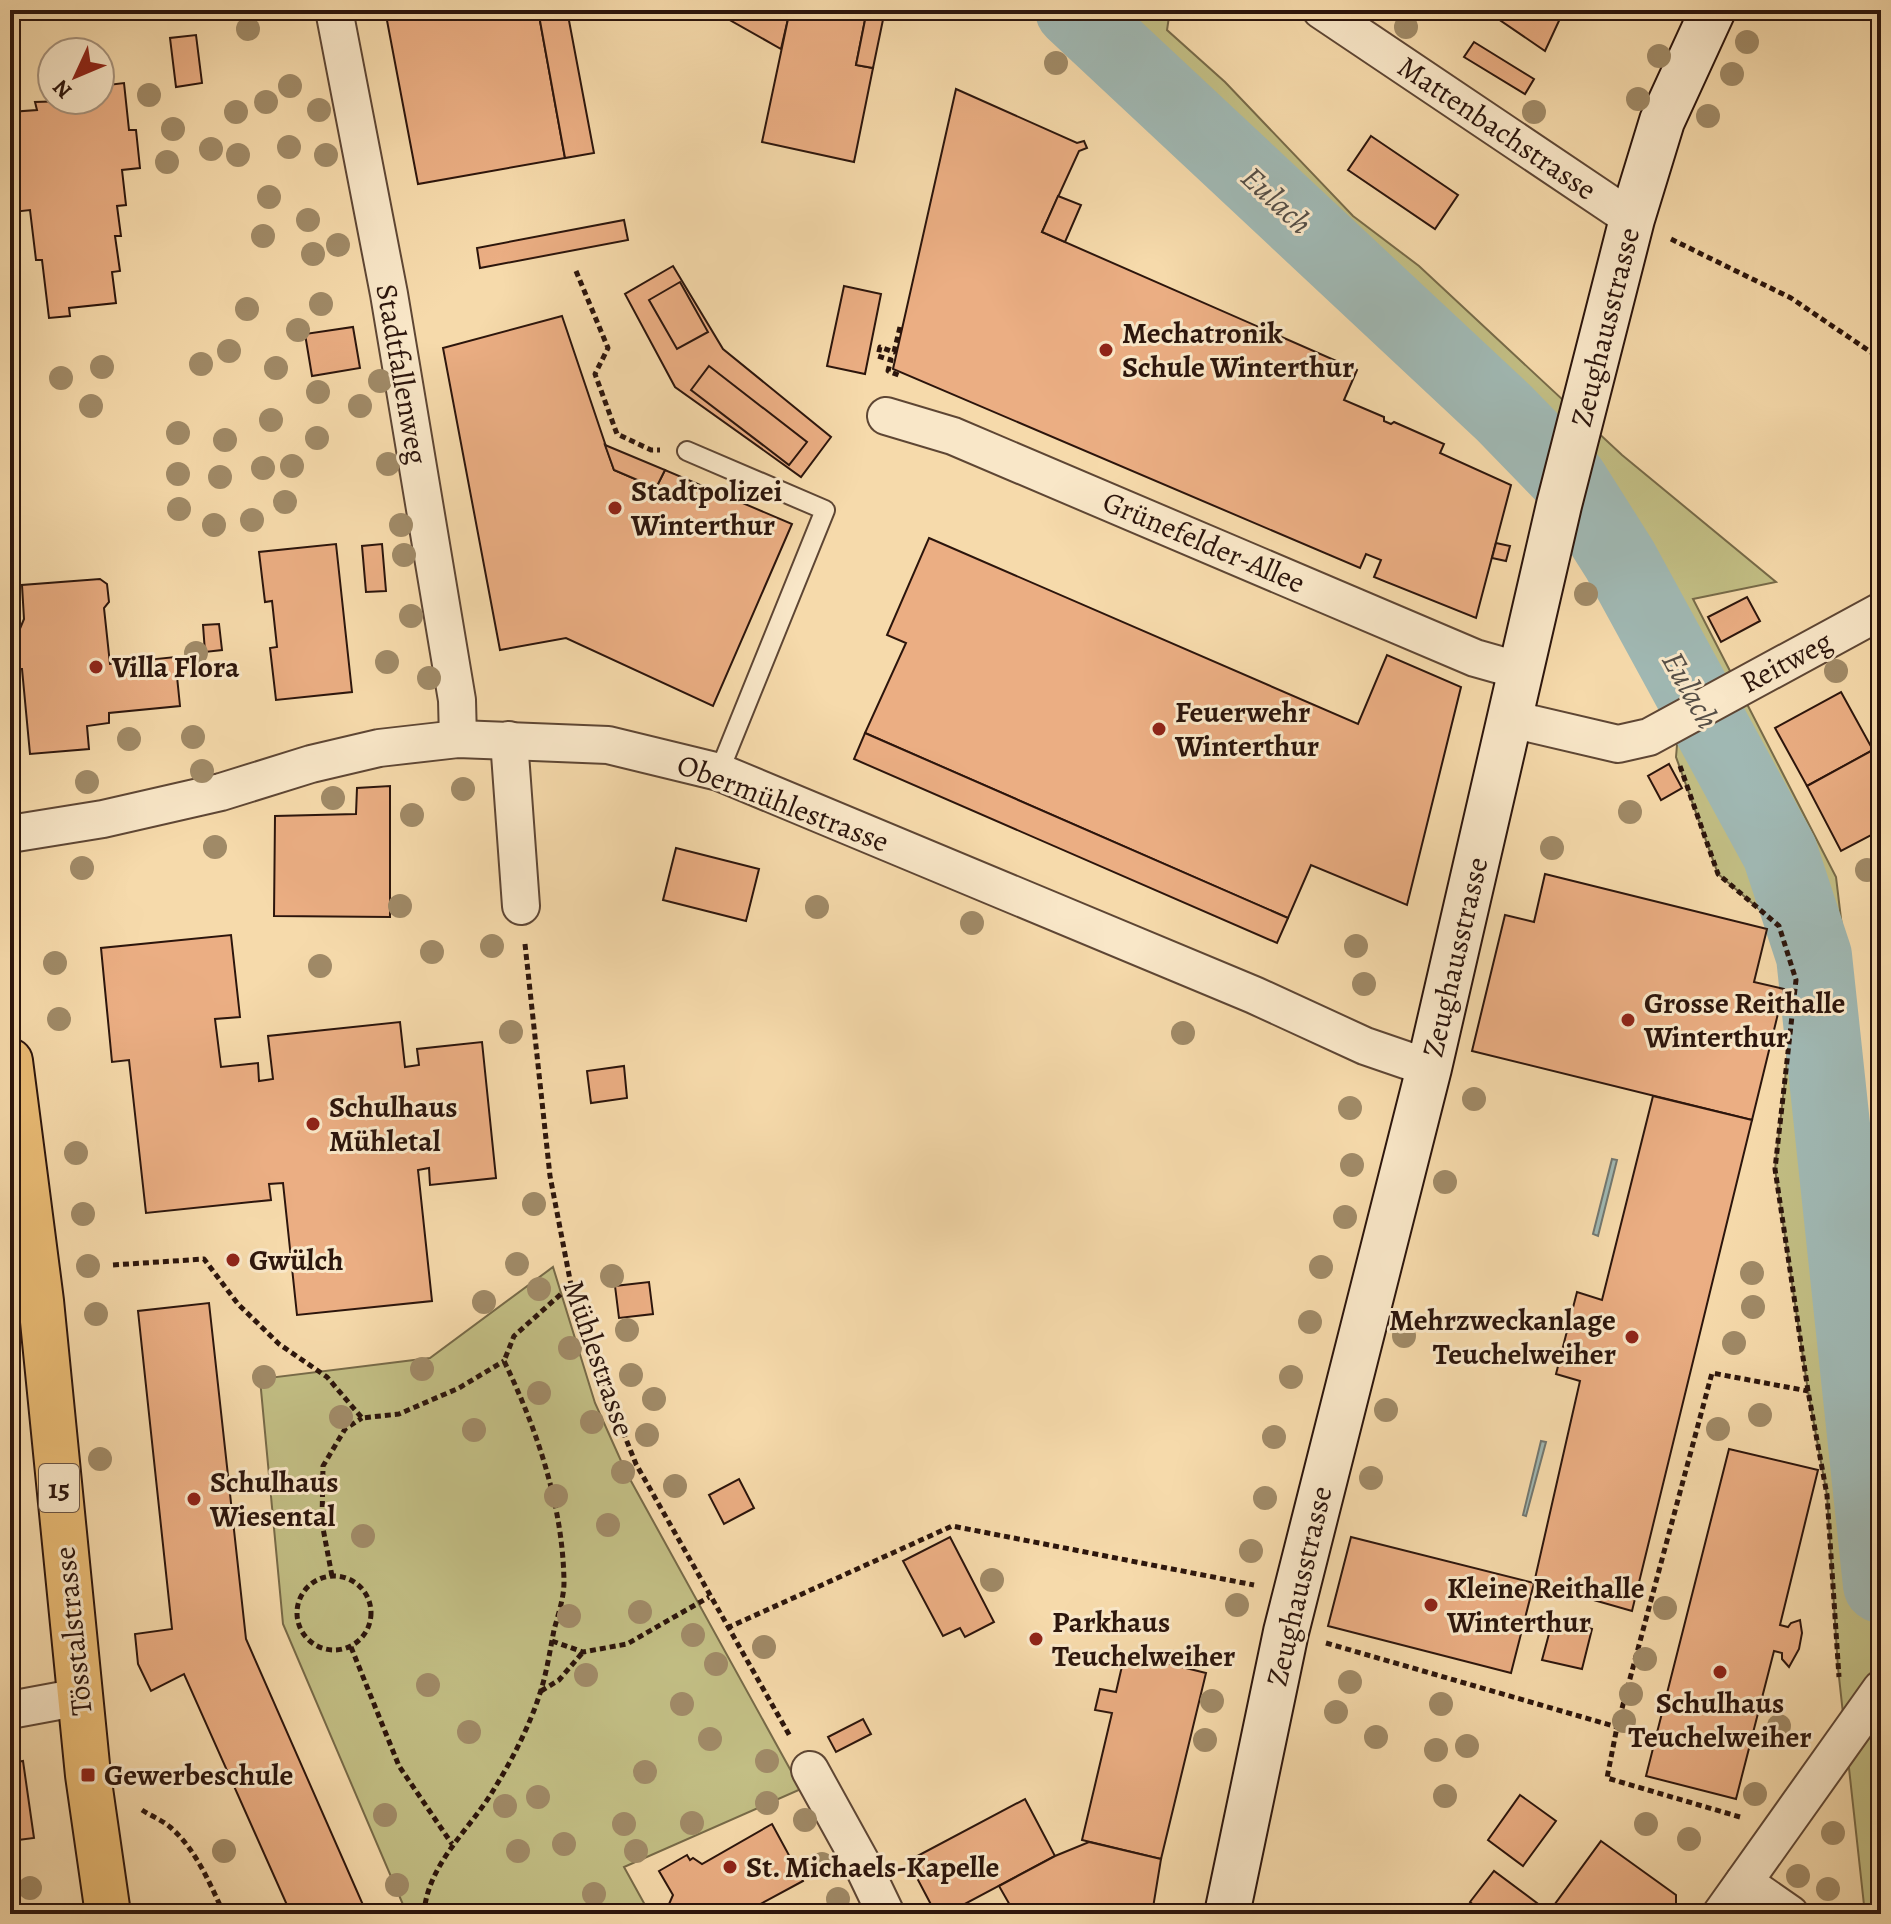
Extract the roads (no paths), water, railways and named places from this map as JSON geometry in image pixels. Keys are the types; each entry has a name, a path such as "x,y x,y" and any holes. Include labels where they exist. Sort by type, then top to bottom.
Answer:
{"main road":[{"name":"Tösstalstrasse","path":"10,1061 41,1301 88,1775 108,1914"}],"street":[{"name":"Stadtfallenweg","path":"334,10 389,294 454,685 458,739"},
{"name":"Mattenbachstrasse","path":"1321,10 1632,219"},
{"name":"Zeughausstrasse","path":"1227,1914 1286,1632 1429,1068 1559,505 1632,219 1662,121 1713,10"},
{"name":"Grünefelder-Allee","path":"886,416 953,436 1475,658 1521,671"},
{"name":"Reitweg","path":"1511,719 1618,744 1649,737 1881,611"},
{"name":"Obermühlestrasse","path":"10,834 103,819 221,792 311,764 379,748 458,739 608,745 719,772 1254,995 1365,1046 1429,1068"},
{"path":"509,740 521,906"},
{"path":"10,1710 80,1697"},
{"path":"1721,1914 1863,1713"},
{"path":"810,1770 886,1914"},
{"path":"1744,1882 1790,1914"}],"lane":[{"path":"687,451 825,510 719,772"}],"water":[{"path":"1612,1159 1617,1160 1598,1236 1593,1234"},
{"path":"1541,1441 1546,1442 1526,1516 1523,1515"}],"waterway":[{"name":"Eulach","path":"1073,10 1504,413 1570,481 1620,560 1780,853 1814,956 1881,1585"}],"place":[{"name":"Mechatronik Schule Winterthur","path":"1106,350"},
{"name":"Stadtpolizei Winterthur","path":"615,508"},
{"name":"Villa Flora","path":"96,667"},
{"name":"Feuerwehr Winterthur","path":"1159,729"},
{"name":"Grosse Reithalle Winterthur","path":"1628,1020"},
{"name":"Schulhaus Mühletal","path":"313,1124"},
{"name":"Gwülch","path":"233,1260"},
{"name":"Mehrzweckanlage Teuchelweiher","path":"1632,1337"},
{"name":"Schulhaus Wiesental","path":"194,1499"},
{"name":"Kleine Reithalle Winterthur","path":"1431,1605"},
{"name":"Parkhaus Teuchelweiher","path":"1036,1639"},
{"name":"Schulhaus Teuchelweiher","path":"1720,1672"},
{"name":"Gewerbeschule","path":"88,1775"},
{"name":"St. Michaels-Kapelle","path":"730,1867"}]}
